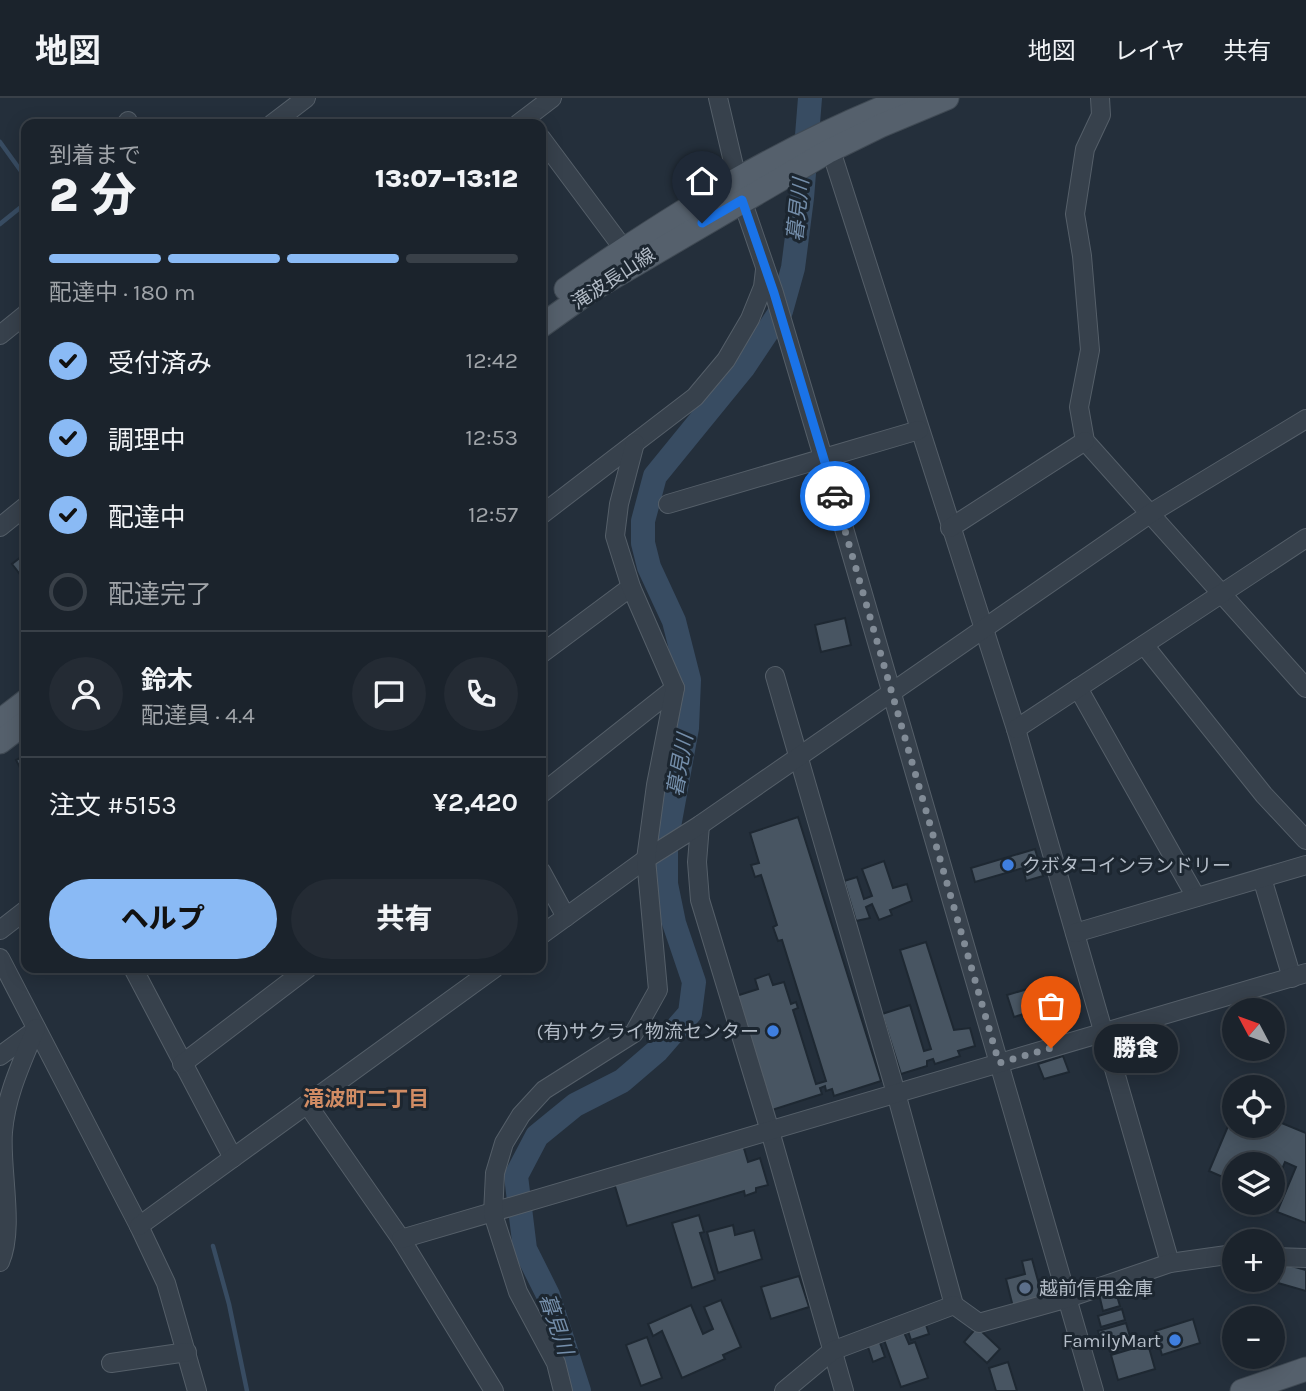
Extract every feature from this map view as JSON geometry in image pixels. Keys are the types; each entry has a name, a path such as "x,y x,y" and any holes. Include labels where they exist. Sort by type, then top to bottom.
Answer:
{"main road":[{"name":"滝波長山線","path":"828,145 868,113 907,98"},
{"name":"滝波長山線","path":"546,303 624,248 783,166 828,145 947,98"},
{"name":"滝波長山線","path":"546,322 740,189"},
{"path":"0,721 21,705"},
{"path":"0,742 21,726"},
{"path":"1242,1391 1306,1369"}],"street":[{"path":"279,119 306,98"},
{"path":"528,119 552,98"},
{"path":"718,98 740,189 823,458 1094,1391"},
{"path":"1100,98 1101,116 1085,149 1075,214 1082,256 1090,350 1079,407 1085,441 1306,688"},
{"path":"546,145 624,248"},
{"path":"828,145 1016,729 1170,1263"},
{"path":"546,511 695,397 726,360 750,320 763,287 766,267"},
{"path":"0,335 21,318"},
{"path":"546,931 646,859 697,827 1151,513 1306,419"},
{"path":"668,504 919,430"},
{"path":"950,528 1085,441"},
{"path":"560,1390 556,1363 517,1292 493,1214 495,1173 504,1143 521,1115 544,1090 634,1033 658,990 646,859 656,785 676,688 631,587 615,536 619,504 635,443"},
{"path":"0,527 21,510"},
{"path":"1016,729 1306,538"},
{"path":"546,650 631,587"},
{"path":"1144,645 1264,795 1306,840"},
{"path":"775,676 896,1093 954,1305 979,1324 1068,1298 1170,1263 1222,1256"},
{"path":"546,790 676,688"},
{"path":"1078,688 1196,897"},
{"path":"697,827 700,900 844,1391"},
{"path":"1075,933 1306,865"},
{"path":"401,1239 1299,975 1262,878"},
{"path":"546,880 566,917"},
{"path":"0,930 21,914"},
{"path":"0,958 166,1283 197,1391"},
{"path":"136,973 233,1158"},
{"path":"182,1064 300,973"},
{"path":"139,1226 488,973"},
{"path":"0,1056 36,1028"},
{"path":"0,1262 4,1252 5,1230 3,1132 11,1086 36,1028"},
{"path":"307,1104 401,1239 494,1391"},
{"path":"1285,1257 1306,1258"},
{"path":"784,1391 832,1351 954,1305"},
{"path":"111,1363 187,1352"}],"building":[{"path":"21,557 21,576 12,564"},
{"path":"845,618 851,645 821,652 815,625"},
{"path":"798,817 881,1081 834,1096 832,1089 826,1091 825,1086 820,1088 822,1094 772,1110 736,996 758,989 755,979 769,974 773,985 784,982 791,1004 796,1002 798,1008 793,1010 816,1084 826,1081 782,940 778,941 773,927 777,925 761,875 755,877 751,865 759,863 750,833"},
{"path":"1035,849 1043,876 1026,881 1023,868 975,882 971,868"},
{"path":"884,861 893,888 907,884 912,901 890,910 892,915 879,920 872,904 866,907 870,918 856,921 844,881 857,877 864,899 872,896 862,869"},
{"path":"926,942 954,1030 970,1028 975,1046 958,1051 960,1056 935,1064 933,1059 927,1061 927,1066 901,1074 882,1014 910,1005 924,1051 931,1049 900,950"},
{"path":"1041,985 1047,1007 1014,1017 1007,995"},
{"path":"1063,1056 1069,1072 1044,1079 1038,1064"},
{"path":"1285,1124 1306,1133 1306,1223 1285,1215 1285,1193 1296,1167 1285,1162 1285,1152 1222,1152 1222,1177 1209,1171 1223,1138 1285,1138"},
{"path":"743,1145 748,1162 760,1158 768,1185 756,1188 756,1192 745,1196 744,1191 627,1226 614,1183"},
{"path":"699,1215 704,1232 700,1233 715,1280 692,1288 672,1223"},
{"path":"733,1225 735,1235 754,1230 762,1259 718,1273 707,1232"},
{"path":"1032,1259 1043,1299 1013,1307 1006,1279 1025,1274 1022,1261"},
{"path":"1285,1264 1306,1270 1306,1291 1285,1285"},
{"path":"799,1276 809,1307 771,1319 761,1287"},
{"path":"1115,1289 1120,1306 1103,1311 1099,1294"},
{"path":"721,1300 741,1347 723,1355 725,1359 682,1378 662,1331 653,1336 648,1324 691,1305 703,1334 713,1329 704,1307"},
{"path":"1122,1309 1125,1320 1101,1327 1098,1316"},
{"path":"1193,1319 1200,1343 1162,1355 1155,1331"},
{"path":"925,1322 929,1334 911,1340 907,1328"},
{"path":"1126,1323 1131,1340 1103,1349 1098,1331"},
{"path":"977,1327 1000,1349 987,1363 964,1342"},
{"path":"903,1330 909,1344 915,1342 928,1378 901,1387 883,1337"},
{"path":"647,1337 662,1378 641,1386 626,1345"},
{"path":"879,1340 885,1357 873,1362 867,1344"},
{"path":"1148,1344 1155,1369 1118,1380 1111,1355"},
{"path":"1008,1362 1017,1391 996,1391 989,1368"}],"waterway":[{"name":"暮見川","path":"579,1391 548,1295 525,1249 516,1176 537,1136 575,1105 622,1081 657,1051 690,1013 694,982 674,923 666,884 666,843 687,728 689,680 674,621 649,567 643,543 643,521 655,476 743,368 781,311 793,268 810,98"},
{"path":"0,142 21,171"},
{"path":"0,224 21,207"},
{"path":"213,1246 229,1304 247,1391"}],"way so far":[{"path":"835,496 999,1063 1051,1048"}],"place":[{"name":"クボタコインランドリー","path":"1008,865"},
{"name":"(有)サクライ物流センター","path":"773,1031"},
{"name":"勝食","path":"1051,1048"},
{"name":"越前信用金庫","path":"1025,1288"},
{"name":"FamilyMart","path":"1175,1340"}],"district":[{"name":"滝波町二丁目","path":"366,1099"}],"route":[{"path":"702,223 742,200 774,293 835,496"}]}
